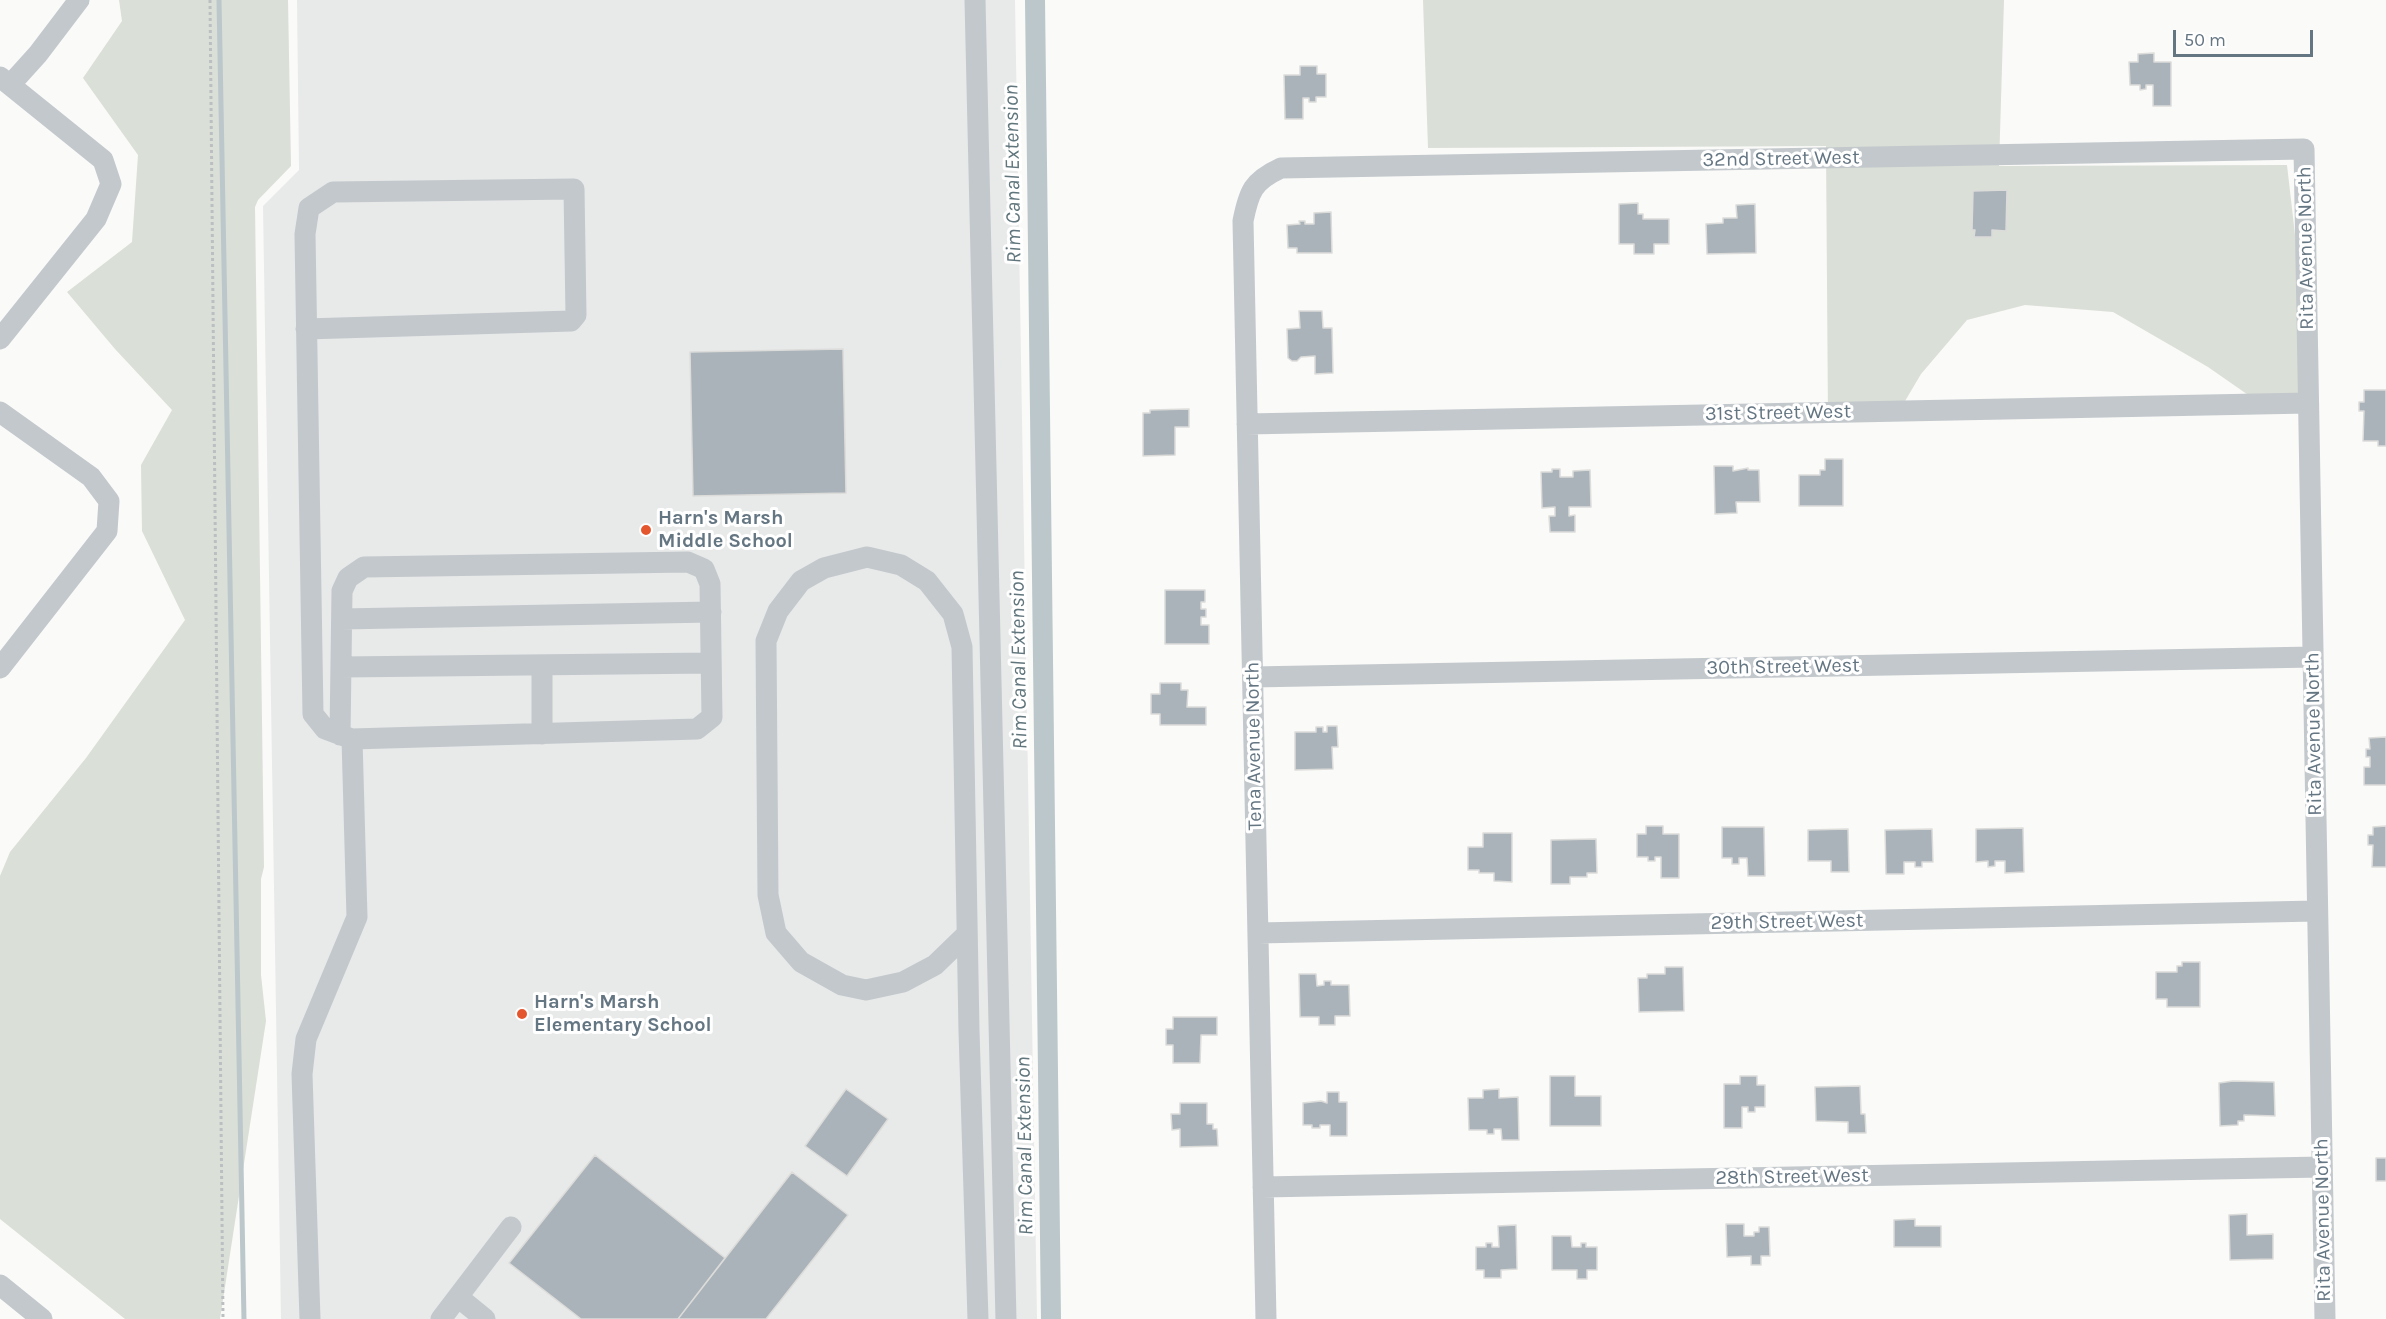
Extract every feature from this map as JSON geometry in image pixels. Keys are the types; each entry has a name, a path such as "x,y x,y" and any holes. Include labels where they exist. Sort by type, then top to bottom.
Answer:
{"street":[{"path":"0,339 96,219 111,184 102,160 5,81 38,54 79,0"},
{"path":"975,0 1006,1319"},
{"name":"32nd Street West","path":"1261,177 1281,168 2304,149"},
{"name":"Rita Avenue North","path":"2304,149 2325,1319"},
{"name":"Tena Avenue North","path":"1261,177 1247,200 1243,220 1266,1319"},
{"path":"306,329 571,321 576,315 574,189 333,192 309,208 305,234 306,329 313,714 325,729 346,737 698,729 712,717 710,584 704,569 688,562 364,567 348,578 342,591 341,668 346,737 357,916 306,1039 302,1074 310,1319"},
{"name":"31st Street West","path":"1247,424 2308,403"},
{"path":"0,412 91,477 109,501 107,531 0,668"},
{"path":"967,934 935,965 903,982 866,990 842,985 801,962 776,933 768,895 766,641 778,611 801,580 824,568 867,557 901,565 927,582 953,614 962,647 967,934 978,1319"},
{"path":"342,619 711,612"},
{"name":"30th Street West","path":"1253,677 2313,657"},
{"path":"341,668 711,663"},
{"path":"542,665 542,734"},
{"name":"29th Street West","path":"1258,933 2316,911"},
{"name":"28th Street West","path":"1263,1187 2322,1167"},
{"path":"441,1319 511,1227"},
{"path":"0,1285 42,1319"},
{"path":"458,1297 485,1319"}],"path":[{"path":"210,0 223,1319"}],"shaded area":[{"path":"119,0 288,0 291,166 258,200 255,207 264,867 261,879 261,975 266,1021 220,1319 125,1319 0,1219 0,876 10,852 86,758 185,620 142,531 141,465 172,410 115,349 67,292 132,242 138,155 83,78 122,21"},
{"name":"Harn's Marsh Middle School","path":"297,0 1015,0 1037,1319 281,1319 263,206 299,170"},
{"path":"1423,0 2004,0 1999,166 2287,165 2310,366 2309,406 2254,399 2208,367 2113,312 2025,305 1967,320 1921,374 1895,418 1828,419 1826,146 1428,148"}],"building":[{"path":"2154,53 2154,62 2171,62 2171,106 2153,106 2153,85 2146,85 2146,89 2140,90 2140,85 2130,85 2129,62 2138,62 2138,54"},
{"path":"1300,66 1317,66 1317,74 1326,74 1326,97 1316,97 1316,102 1309,102 1309,98 1303,98 1303,119 1285,119 1284,75 1300,75"},
{"path":"2007,190 2006,231 1992,230 1992,237 1974,237 1975,230 1972,230 1973,191"},
{"path":"1638,203 1638,214 1643,214 1643,219 1669,219 1669,244 1654,244 1654,254 1634,254 1634,244 1619,244 1619,204"},
{"path":"1755,204 1756,253 1707,254 1706,224 1723,223 1723,218 1737,218 1736,205"},
{"path":"1331,212 1332,253 1297,253 1297,248 1288,248 1287,225 1300,224 1299,221 1314,224 1314,213"},
{"path":"1299,311 1322,311 1323,328 1332,328 1333,373 1315,374 1315,356 1301,357 1297,361 1288,358 1287,329 1300,328"},
{"path":"843,349 846,493 693,496 690,352"},
{"path":"2364,390 2386,390 2386,446 2378,446 2378,441 2363,441 2364,411 2359,411 2359,402 2364,402"},
{"path":"1189,409 1189,427 1175,427 1175,455 1143,456 1143,413 1150,413 1150,410"},
{"path":"1825,459 1843,459 1843,506 1799,506 1799,475 1820,475 1820,470 1825,470"},
{"path":"1714,466 1733,466 1733,471 1748,468 1748,470 1759,470 1760,502 1736,502 1737,513 1715,514"},
{"path":"1552,469 1560,469 1560,477 1573,477 1573,471 1590,470 1591,507 1569,507 1569,516 1575,515 1575,532 1550,532 1549,516 1555,516 1555,507 1542,508 1541,472 1552,472"},
{"path":"1165,590 1205,590 1205,602 1201,602 1201,609 1206,609 1206,617 1201,617 1201,625 1209,625 1209,644 1165,644"},
{"path":"1160,683 1181,683 1181,690 1188,690 1187,707 1206,707 1206,725 1160,725 1160,714 1151,714 1151,694 1160,694"},
{"path":"1327,726 1337,726 1338,747 1332,747 1333,769 1295,770 1295,732 1316,732 1316,727 1323,727 1323,732 1327,732"},
{"path":"2386,737 2386,785 2364,785 2364,767 2370,767 2370,757 2366,757 2366,749 2370,749 2369,738"},
{"path":"1646,826 1663,826 1663,834 1679,834 1679,878 1661,878 1661,857 1655,857 1655,861 1648,861 1648,857 1637,857 1637,834 1646,834"},
{"path":"2386,826 2386,867 2372,867 2373,845 2368,845 2368,835 2373,835 2373,827"},
{"path":"1722,827 1764,827 1765,876 1748,876 1747,858 1739,858 1739,864 1732,864 1732,858 1722,858"},
{"path":"2023,828 2024,872 2005,873 2005,861 1995,861 1995,866 1988,867 1988,861 1976,862 1976,829"},
{"path":"1848,829 1849,872 1831,872 1831,861 1808,861 1808,830"},
{"path":"1932,829 1933,862 1922,862 1922,867 1915,867 1915,862 1904,862 1904,874 1886,874 1885,830"},
{"path":"1483,833 1512,833 1512,882 1494,881 1494,873 1468,870 1468,847 1483,847"},
{"path":"1596,839 1597,873 1587,873 1587,877 1570,877 1570,884 1551,884 1551,840"},
{"path":"2182,962 2200,962 2200,1007 2167,1007 2167,999 2156,999 2156,972 2177,972 2177,966 2182,966"},
{"path":"1665,967 1683,967 1684,1011 1639,1012 1638,978 1647,978 1647,974 1665,974"},
{"path":"1299,974 1316,974 1317,986 1324,985 1324,981 1331,981 1331,985 1349,985 1350,1016 1335,1016 1335,1025 1319,1025 1319,1017 1300,1017"},
{"path":"1173,1017 1217,1017 1217,1035 1201,1035 1200,1063 1173,1063 1173,1045 1166,1045 1166,1029 1173,1029"},
{"path":"1550,1076 1575,1076 1575,1096 1601,1096 1601,1126 1550,1126"},
{"path":"1740,1076 1757,1076 1757,1085 1765,1085 1765,1107 1755,1107 1755,1112 1748,1112 1748,1107 1742,1107 1742,1128 1724,1128 1724,1084 1740,1084"},
{"path":"2274,1082 2275,1116 2244,1115 2244,1121 2238,1121 2238,1125 2220,1126 2219,1083"},
{"path":"1860,1086 1861,1114 1865,1114 1866,1133 1848,1133 1848,1122 1816,1121 1815,1087"},
{"path":"846,1089 888,1119 847,1176 805,1146"},
{"path":"1499,1089 1499,1098 1518,1097 1519,1140 1502,1140 1501,1129 1494,1129 1494,1134 1487,1134 1487,1130 1469,1130 1468,1098 1483,1098 1483,1090"},
{"path":"1327,1092 1339,1092 1339,1102 1347,1102 1347,1136 1330,1136 1330,1125 1312,1128 1312,1125 1303,1125 1303,1103 1321,1101 1327,1103"},
{"path":"1180,1103 1207,1103 1207,1124 1213,1124 1213,1129 1217,1129 1218,1146 1180,1147 1180,1129 1172,1130 1171,1114 1180,1114"},
{"path":"595,1155 725,1258 678,1319 581,1319 509,1263"},
{"path":"2376,1158 2386,1158 2386,1181 2376,1181"},
{"path":"792,1172 848,1215 766,1319 678,1319"},
{"path":"2247,1214 2247,1235 2273,1234 2273,1259 2230,1260 2229,1215"},
{"path":"1915,1219 1915,1226 1941,1226 1941,1247 1894,1247 1894,1220"},
{"path":"1726,1224 1744,1224 1744,1236 1754,1236 1754,1232 1759,1232 1759,1227 1769,1227 1770,1256 1761,1256 1761,1265 1751,1265 1751,1256 1727,1257"},
{"path":"1516,1225 1517,1269 1501,1270 1501,1278 1484,1278 1484,1270 1476,1270 1476,1247 1486,1247 1486,1243 1492,1243 1492,1247 1499,1247 1498,1226"},
{"path":"1552,1236 1571,1236 1572,1247 1581,1247 1581,1243 1586,1243 1586,1247 1597,1247 1597,1270 1587,1270 1587,1279 1577,1279 1577,1270 1552,1270"}],"waterway":[{"path":"219,0 244,1319"},
{"name":"Rim Canal Extension","path":"1035,0 1051,1319"}],"place":[{"name":"Harn's Marsh Middle School","path":"646,530"},
{"name":"Harn's Marsh Elementary School","path":"522,1014"}]}
